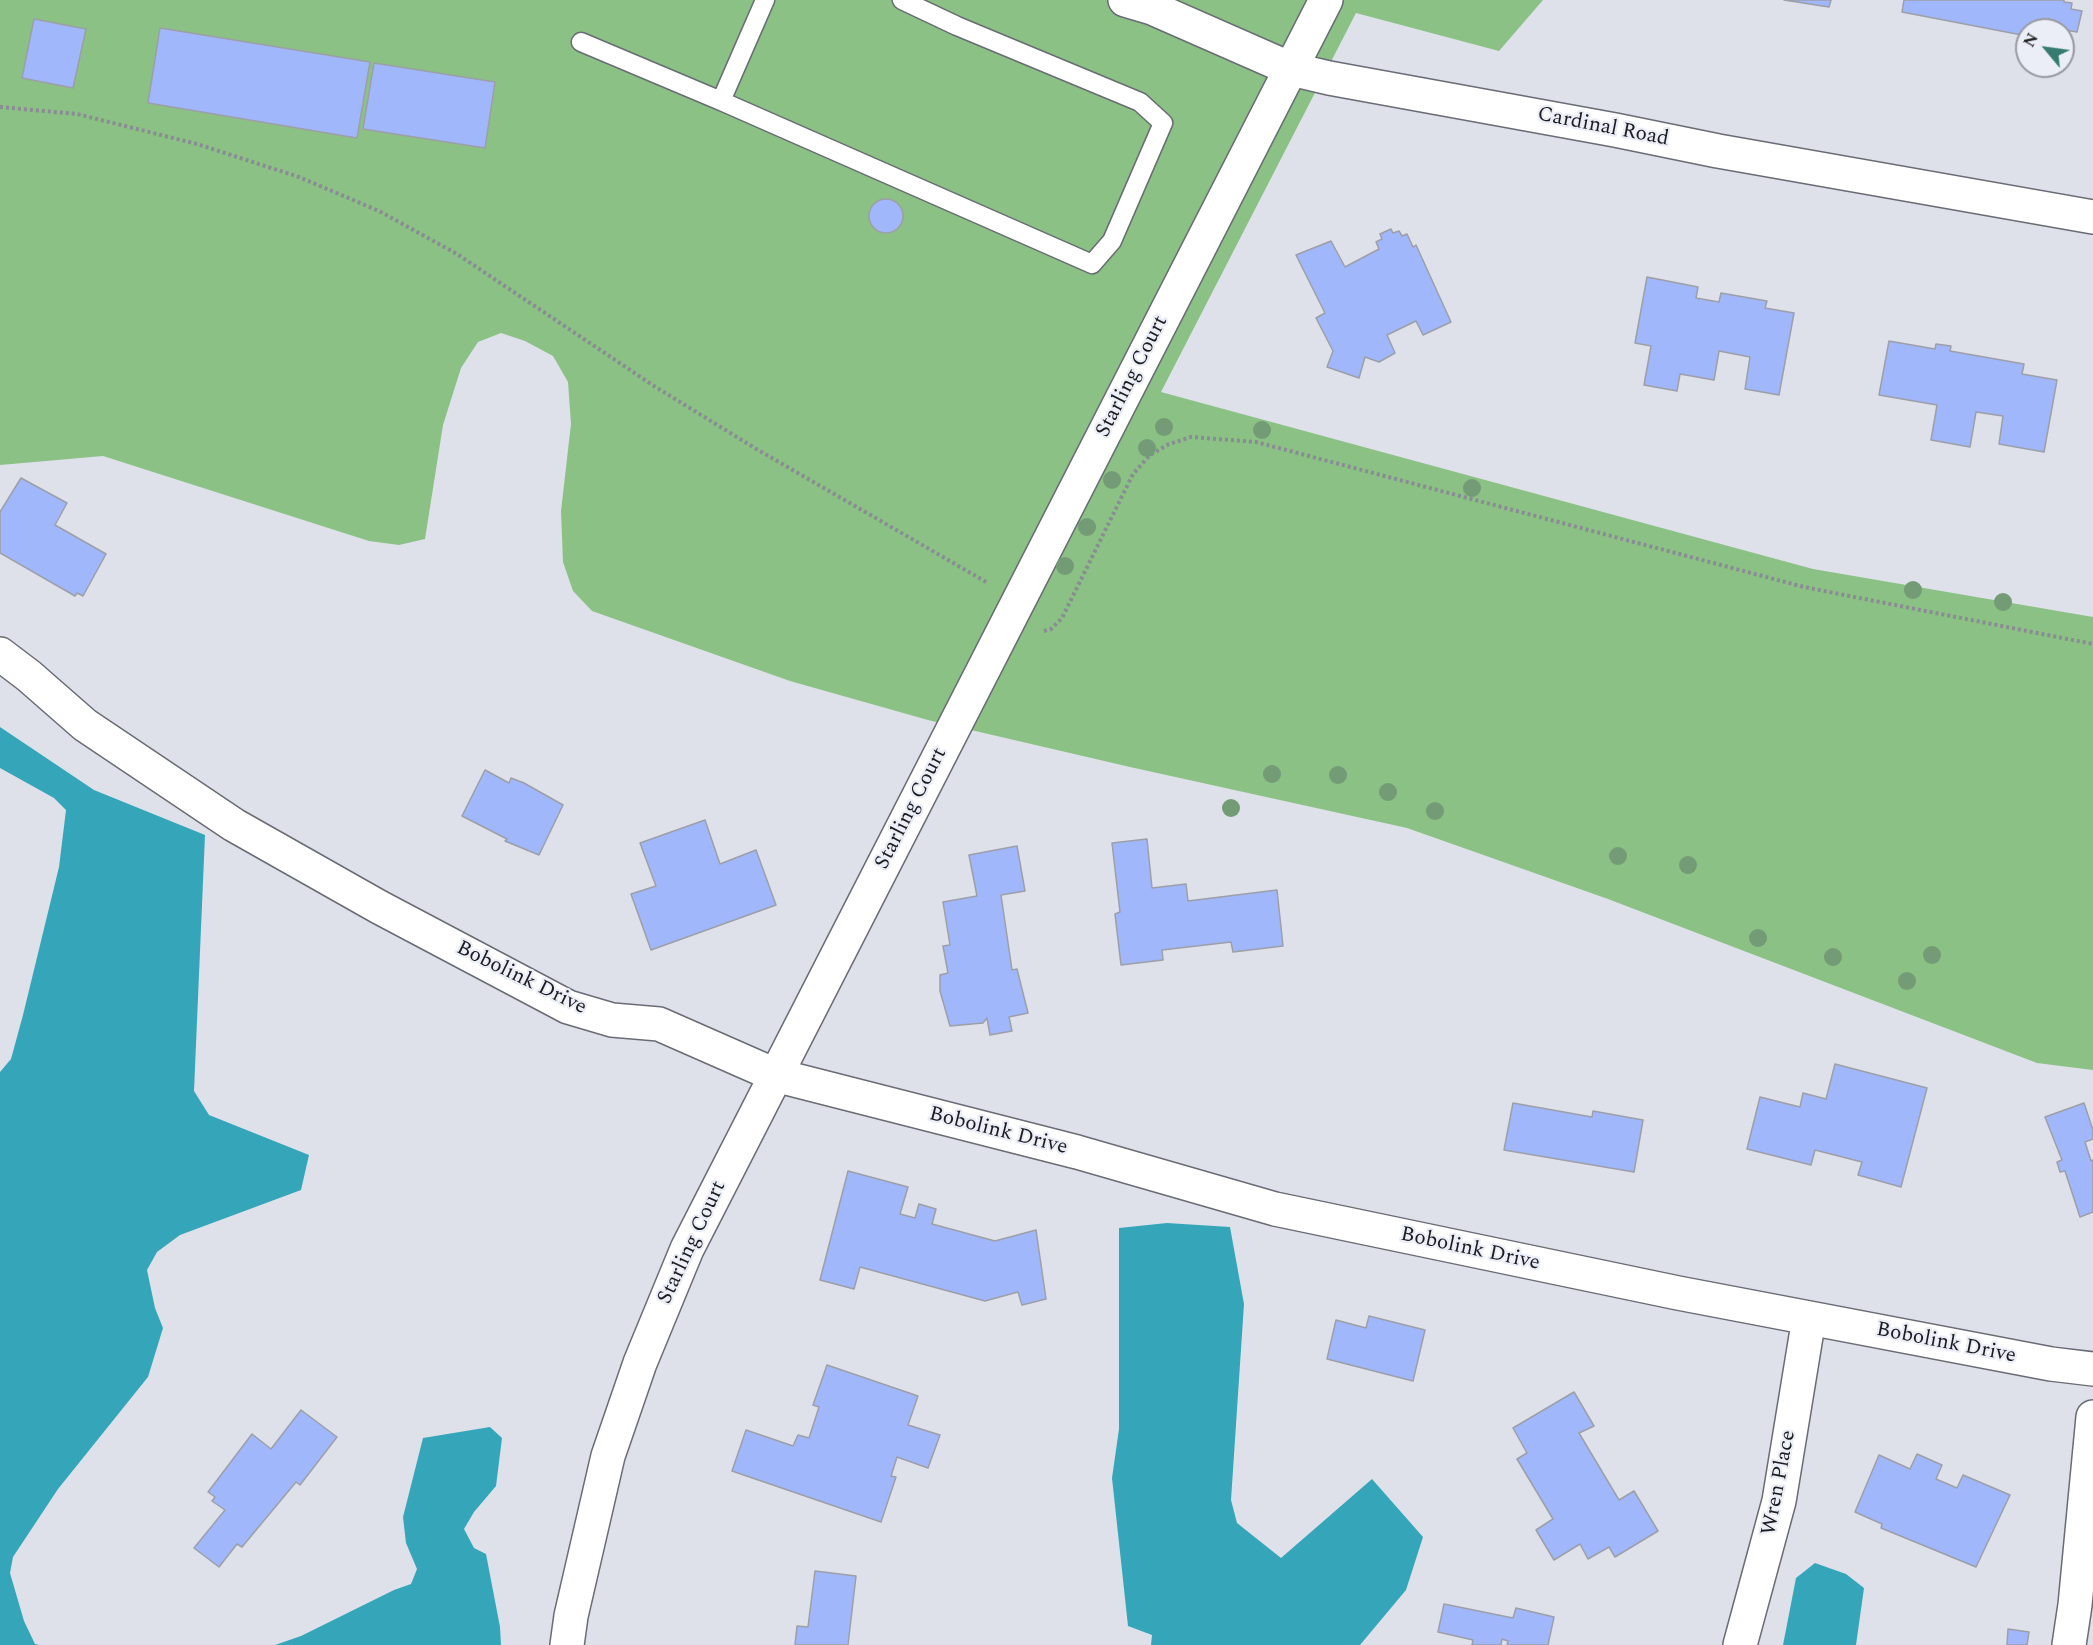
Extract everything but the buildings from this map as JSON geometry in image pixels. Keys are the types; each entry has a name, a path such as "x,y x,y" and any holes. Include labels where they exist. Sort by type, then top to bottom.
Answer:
{"street":[{"name":"Cardinal Road","path":"1125,0 1152,8 1291,69 1329,78 2093,217"},
{"name":"Starling Court","path":"567,1645 571,1616 608,1456 640,1363 687,1250 1326,0"},
{"name":"Bobolink Drive","path":"0,654 85,725 234,825 379,907 568,1007 612,1020 659,1024 776,1076 1077,1152 1275,1209 1678,1293 2051,1364 2093,1369"},
{"name":"Wren Place","path":"1740,1645 1779,1501 1809,1318"},
{"path":"2068,1645 2075,1605 2093,1417"}],"lane":[{"path":"721,101 765,0"},
{"path":"581,42 1092,264 1112,241 1163,123 1140,102 957,26 902,0"}],"path":[{"path":"0,107 77,114 197,144 299,177 379,211 457,254 654,386 758,450 996,587 1005,598 1012,613 1027,629 1040,632 1051,629 1062,618 1134,474 1149,455 1169,444 1191,437 1256,442 1793,584 2093,644"}],"green space":[{"path":"0,0 1543,0 1499,51 1356,13 1161,392 1813,569 2093,617 2093,1070 2037,1063 1608,899 1407,828 928,720 790,681 592,611 573,591 563,562 561,511 571,424 568,382 553,356 525,341 501,333 478,342 461,368 443,425 425,539 399,545 369,541 103,456 0,465"}],"water":[{"path":"0,727 94,790 205,835 194,1091 209,1115 309,1155 301,1190 180,1235 157,1252 147,1270 155,1308 163,1328 148,1377 58,1489 13,1557 10,1573 24,1621 35,1644 39,1645 0,1645 0,1072 11,1059 23,1015 59,867 66,810 54,798 0,768"},
{"path":"1167,1223 1230,1227 1244,1304 1231,1500 1237,1523 1281,1558 1372,1479 1423,1537 1406,1590 1360,1645 1151,1645 1152,1635 1128,1626 1112,1478 1119,1429 1119,1228"},
{"path":"490,1427 502,1438 496,1486 474,1512 464,1529 474,1548 486,1554 500,1627 501,1645 275,1645 301,1636 394,1590 411,1584 417,1569 406,1543 403,1517 423,1438"},
{"path":"1815,1563 1846,1574 1864,1588 1856,1645 1783,1645 1796,1578"}]}
